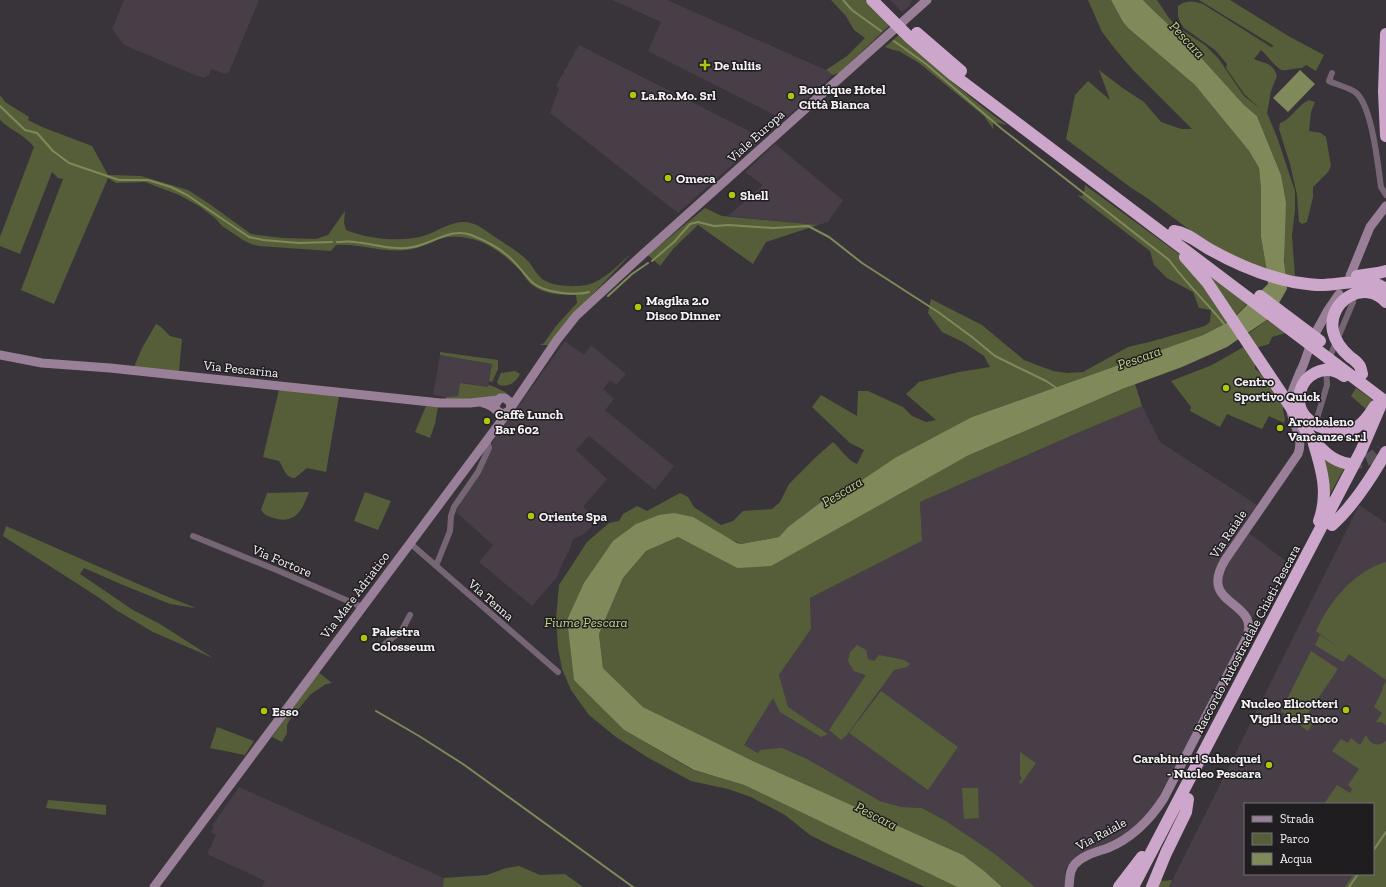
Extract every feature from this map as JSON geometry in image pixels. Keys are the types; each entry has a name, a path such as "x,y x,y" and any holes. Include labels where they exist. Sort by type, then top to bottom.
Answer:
{"highway":[{"path":"872,0 884,5 910,38 952,74 1172,234 1362,379 1385,399 1376,406 1366,420 1357,428 1349,431 1334,431 1311,423 1301,412 1299,406 1299,395 1304,382 1312,374 1321,371 1333,370 1340,372 1354,383 1362,379"},
{"path":"1386,34 1384,77 1386,136"},
{"path":"1172,234 1183,232 1221,255 1269,275 1337,289 1354,279 1377,284 1385,297"},
{"path":"1172,234 1173,246 1183,254 1201,274 1297,414 1312,439 1323,452 1331,458 1349,464"},
{"path":"1337,289 1347,279 1386,271"},
{"path":"1362,379 1359,365 1342,350 1335,337 1332,324 1334,315 1341,302 1352,295 1371,293 1385,297"},
{"name":"Raccordo Autostradale Chieti-Pescara","path":"1133,887 1319,533 1361,451 1385,399"},
{"name":"Raccordo Autostradale Chieti-Pescara","path":"1142,887 1332,525 1367,457 1386,414"},
{"path":"1312,439 1320,463 1324,487 1324,504 1318,524 1319,533"},
{"path":"1375,471 1384,447"},
{"path":"1332,525 1342,516 1375,471 1386,462"},
{"path":"1152,887 1166,853 1186,812 1188,799"},
{"path":"1119,887 1147,850 1155,845"}],"main road":[{"name":"Viale Europa","path":"509,410 576,316 924,1"},
{"path":"1354,279 1370,227 1386,206"},
{"path":"1316,332 1337,289"},
{"name":"Via Raiale","path":"1070,886 1070,874 1075,863 1088,855 1109,848 1129,837 1153,814 1164,798 1247,637 1249,628 1247,617 1221,594 1218,585 1218,576 1222,565 1232,548 1298,454 1300,438 1290,410 1290,399 1292,389 1301,371 1309,349"},
{"name":"Via Pescarina","path":"0,355 42,363 126,370 448,404 500,399"},
{"name":"Viale Europa","path":"500,399 515,393 527,385"},
{"path":"496,428 498,421 495,405 500,399 507,399 510,402 509,410 502,414 497,411"},
{"name":"Via Pescarina","path":"479,402 488,404 497,411"},
{"name":"Via Mare Adriatico","path":"154,887 200,826 209,822 223,795 235,778 362,607 411,544 509,410"},
{"name":"Via Mare Adriatico","path":"214,811 231,792 235,778"}],"street":[{"path":"1332,73 1329,81 1355,92 1362,98 1372,126 1381,187 1386,195"},
{"path":"1314,426 1325,395 1327,379 1326,366 1352,302"},
{"path":"1301,371 1313,377 1327,379"},
{"path":"436,566 450,531 453,508 478,472 485,459 489,448 487,440"},
{"name":"Via Fortore","path":"193,536 279,570 362,607"},
{"name":"Via Tenna","path":"411,544 558,672"},
{"path":"386,644 402,630 410,615"}],"shaded area":[{"path":"124,0 259,0 229,72 225,74 211,69 209,75 204,78 124,45 112,29"},
{"path":"612,0 667,0 826,70 833,75 784,120 648,51 661,22"},
{"path":"890,0 912,0 909,6 902,12"},
{"path":"579,45 763,138 678,213 550,113 559,88 556,86"},
{"path":"775,144 843,200 828,222 818,225 728,216 763,185 745,172"},
{"path":"565,341 584,355 591,345 626,374 616,385 610,380 603,389 614,399 605,410 674,466 655,490 589,436 576,450 607,479 583,507 598,520 584,534 573,539 557,577 532,606 479,562 493,545 456,512 493,441"},
{"path":"440,355 492,364 488,387 460,383 458,396 446,397 433,395"},
{"path":"1142,406 1160,442 1257,505 1241,527 1287,562 1252,618 1155,805 1145,818 1126,833 1102,846 1077,855 1065,869 1065,887 1035,887 995,854 946,821 922,808 901,807 880,801 836,776 759,753 743,746 773,697 827,734 788,707 779,675 811,629 810,598 922,541 920,502"},
{"path":"1359,505 1386,523 1386,887 1169,887"},
{"path":"239,787 444,878 443,887 262,887 265,881 207,854 216,835 211,832 214,827 212,826"}],"green space":[{"path":"831,0 865,0 890,25 839,73 833,75 826,70 847,56 865,38 854,30 846,16"},
{"path":"1088,0 1111,0 1128,28 1195,85 1249,151 1259,168 1261,189 1261,237 1267,272 1215,249 1066,139 1075,95 1088,81 1110,100 1099,70 1144,102 1161,122 1181,129 1192,129 1133,70 1115,49 1102,32"},
{"path":"1143,0 1157,0 1176,26 1205,45 1218,58 1244,96 1261,109 1245,95 1226,68 1227,64 1215,50 1184,28 1178,16 1178,6 1190,2 1203,4 1271,47 1274,46 1199,0 1230,0 1290,37 1324,55 1316,71 1306,65 1302,68 1282,70 1277,67 1261,50 1254,59 1271,66 1277,76 1271,91 1267,113 1277,137 1295,191 1295,210 1292,235 1295,277 1285,274 1281,175 1257,116 1244,105 1186,41"},
{"path":"900,34 965,93 1007,125 993,122 993,129 984,116 919,63 899,51 885,47"},
{"path":"0,95 5,102 29,117 28,120 42,127 92,146 108,175 141,176 188,190 251,234 283,238 316,239 328,235 345,211 344,223 346,230 364,236 386,239 407,239 417,237 426,235 450,224 466,222 481,228 520,254 544,280 552,284 564,286 591,284 609,273 631,254 575,313 550,345 540,345 544,343 556,326 577,303 576,295 553,294 542,291 532,285 521,271 507,258 479,241 449,237 423,246 397,251 353,245 336,245 331,251 259,246 243,240 222,226 215,218 199,206 179,195 145,182 116,183 108,178 54,304 21,290 63,179 58,178 52,172 20,254 0,246 0,237 34,147 26,139 0,120"},
{"path":"1309,100 1315,102 1311,112 1309,131 1321,133 1326,137 1331,166 1328,172 1313,187 1313,197 1307,222 1302,224 1299,222 1297,195 1290,164 1279,129 1280,123"},
{"path":"1085,185 1247,304 1231,320 1203,335 972,417 850,494 825,499 788,527 779,537 741,544 674,513 567,620 574,679 624,730 693,770 744,785 957,887 925,887 810,835 785,815 751,797 728,789 691,781 647,757 616,737 589,715 571,690 562,669 558,648 556,618 559,585 587,542 609,523 619,521 623,514 637,506 647,511 680,493 688,497 694,507 721,525 733,521 743,511 772,509 780,502 789,484 833,442 848,458 857,464 864,450 850,443 812,407 821,395 857,416 858,391 868,391 903,407 912,416 926,422 936,420 906,394 919,382 959,372 990,367 984,356 963,342 942,332 928,313 931,299 982,325 1024,360 1053,371 1067,373 1083,372 1128,347 1205,326 1210,322 1211,310 1199,308 1193,292 1167,278 1154,265 1150,251 1077,195 1082,196"},
{"path":"705,208 722,216 818,225 766,242 753,264 698,225 674,248 660,266 648,255"},
{"path":"1267,320 1286,333 1272,337 1269,344 1259,347 1256,351 1245,336"},
{"path":"156,324 170,336 182,339 179,371 134,367 142,348"},
{"name":"Centro Sportivo Quick","path":"1247,345 1260,364 1255,365 1255,369 1270,380 1283,400 1284,423 1269,416 1262,429 1227,414 1220,427 1190,411 1191,407 1171,381 1212,365"},
{"path":"440,352 498,360 498,369 492,382 489,381 492,364 440,355"},
{"path":"515,371 520,374 514,382 506,386 499,385 497,382 501,373"},
{"path":"460,383 488,387 488,385 507,393 499,396 446,401 446,397 458,396"},
{"path":"1135,384 1142,406 920,502 922,541 810,598 811,629 779,675 788,707 828,734 821,737 780,712 773,698 744,745 758,753 760,750 782,748 807,759 880,801 901,807 922,808 946,821 995,854 1035,887 1002,887 963,855 753,761 643,707 603,668 599,634 623,578 646,551 678,537 737,568 967,456"},
{"path":"1356,388 1374,401 1368,411 1351,396"},
{"path":"279,390 339,396 326,472 307,468 295,478 292,478 285,472 279,461 263,457"},
{"path":"426,406 438,407 435,424 430,438 415,432"},
{"path":"1319,453 1345,467 1325,503"},
{"path":"309,492 302,509 290,519 284,520 272,518 261,510 267,493"},
{"path":"365,492 391,501 378,530 354,521"},
{"path":"6,526 196,608 170,604 84,568 80,574 133,610 160,624 213,658 153,632 116,610 3,536"},
{"path":"1386,562 1386,680 1349,654 1344,661 1341,661 1315,645 1320,635 1339,648 1316,631 1328,609 1353,580 1374,567"},
{"path":"857,645 866,650 868,659 874,661 879,655 904,660 910,664 907,667 894,670 846,736 841,740 829,730 866,675 854,671 848,661 850,652"},
{"path":"1311,651 1338,669 1305,718 1313,723 1308,731 1281,711"},
{"path":"318,672 332,683 326,684 311,694 290,719 287,725 287,733 282,742 272,737"},
{"path":"1386,681 1386,725 1381,722 1376,722 1382,713 1374,707"},
{"path":"881,691 958,747 928,790 849,733"},
{"path":"217,727 254,741 245,755 210,748"},
{"path":"1366,735 1374,744 1380,744 1386,741 1386,887 1345,887 1353,875 1374,875 1374,803 1325,803 1337,785 1350,793 1352,789 1348,785 1359,769 1332,751 1341,739 1348,743 1351,738 1360,745"},
{"path":"1020,752 1036,763 1021,784 1019,782 1022,778 1020,775"},
{"path":"962,788 978,788 979,818 964,819"},
{"path":"48,800 106,805 106,815 46,808"},
{"path":"519,866 540,875 565,874 583,887 443,887 444,878 487,875 506,868"},
{"path":"1161,880 1172,880 1169,887 1155,887"}],"water":[{"name":"Fiume Pescara","path":"1111,0 1143,0 1186,41 1244,105 1257,116 1281,175 1286,203 1284,260 1287,289 1271,317 1227,347 1182,367 1125,388 967,456 771,566 737,568 678,537 646,551 623,578 599,634 603,668 643,707 753,761 963,855 1002,887 957,887 744,785 694,770 624,730 574,680 567,620 584,583 613,541 636,524 659,515 674,513 693,517 741,544 779,537 788,527 825,499 846,491 850,494 852,487 895,458 972,417 1203,335 1232,320 1268,284 1261,237 1261,189 1259,168 1249,151 1195,85 1128,28"},
{"path":"1300,70 1315,84 1288,112 1273,98"}],"waterway":[{"path":"843,0 852,10 881,31"},
{"path":"894,41 926,64 1002,129 1169,260 1182,277 1225,325"},
{"path":"0,106 25,130 37,133 53,151 69,163 119,180 148,180 171,187 187,195 249,237 263,240 299,243 332,242"},
{"path":"652,261 674,242 690,224 698,222 714,226 729,225 773,228 808,226 829,237 862,263 938,312 995,356 1046,381 1058,389"},
{"path":"337,242 353,242 391,248 406,248 420,245 449,234 464,233 481,239 500,250 512,259 530,280 538,286 552,291 568,294 589,292"},
{"path":"608,296 632,274 648,263"},
{"path":"376,711 463,764 633,887"},
{"path":"1374,850 1386,832"},
{"path":"1349,887 1357,875"}],"tunnel":[{"path":"1349,464 1366,460 1374,456 1381,449"}],"place":[{"name":"De Iuliis","path":"705,65"},
{"name":"La.Ro.Mo. Srl","path":"633,95"},
{"name":"Boutique Hotel Città Bianca","path":"791,96"},
{"name":"Omeca","path":"668,178"},
{"name":"Shell","path":"732,195"},
{"name":"Magika 2.0 Disco Dinner","path":"638,307"},
{"name":"Centro Sportivo Quick","path":"1226,388"},
{"name":"Caffè Lunch Bar 602","path":"487,421"},
{"name":"Arcobaleno Vancanze s.r.l","path":"1280,428"},
{"name":"Oriente Spa","path":"531,516"},
{"name":"Palestra Colosseum","path":"364,638"},
{"name":"Nucleo Elicotteri Vigili del Fuoco","path":"1346,710"},
{"name":"Esso","path":"264,711"},
{"name":"Carabinieri Subacquei - Nucleo Pescara","path":"1269,765"}],"water label":[{"name":"Pescara","path":"1187,40"},
{"name":"Pescara","path":"1139,358"},
{"name":"Pescara","path":"842,492"},
{"name":"Pescara","path":"876,816"}]}
